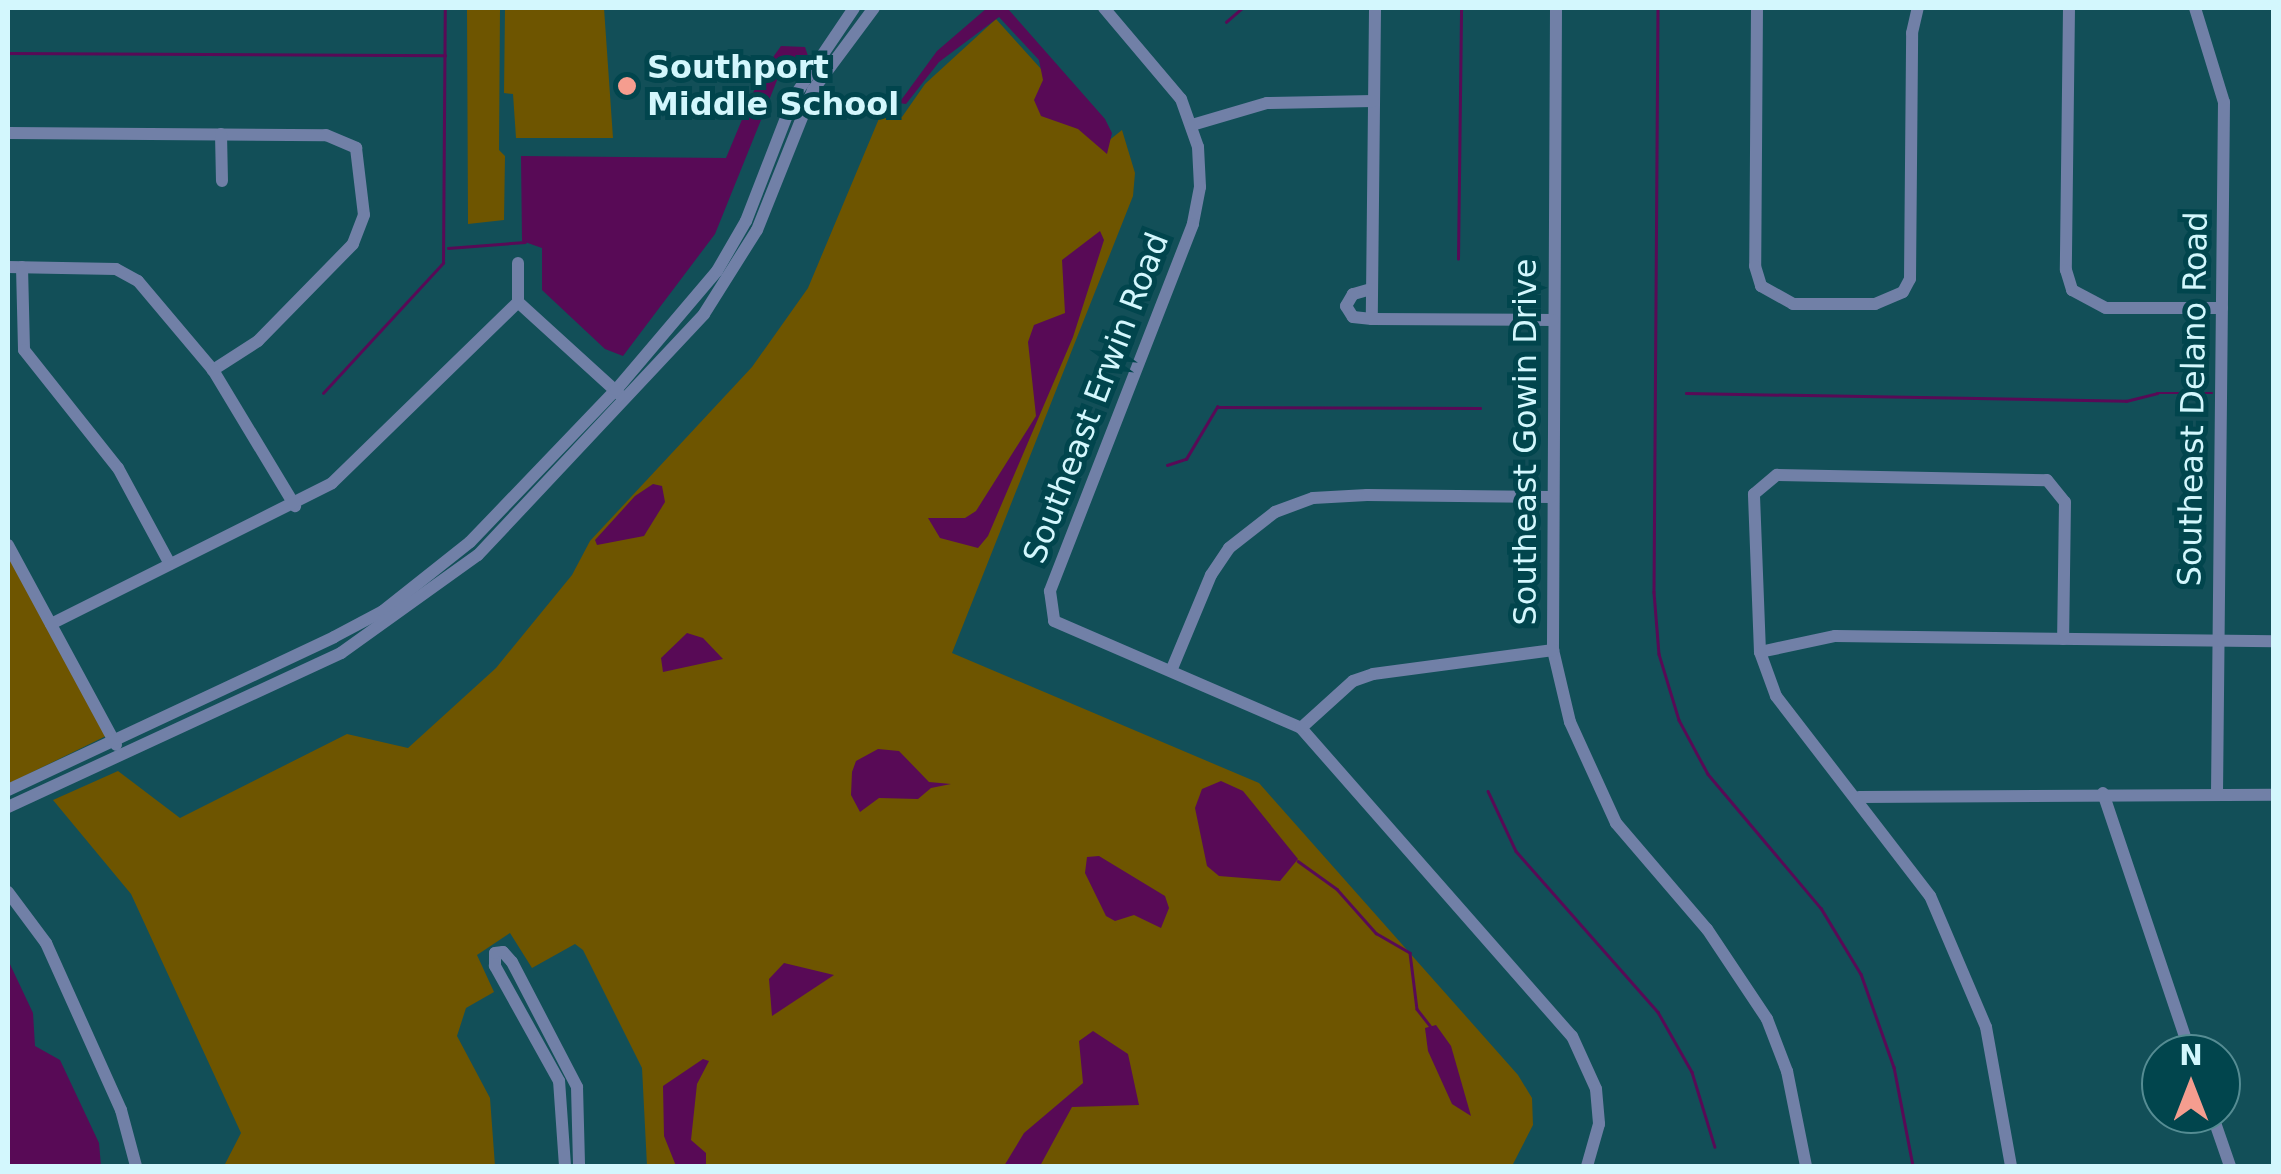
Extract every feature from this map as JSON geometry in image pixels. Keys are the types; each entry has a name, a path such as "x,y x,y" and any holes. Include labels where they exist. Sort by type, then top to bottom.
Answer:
{"street":[{"path":"734,258 788,111 854,8"},
{"path":"8,790 271,675 341,653 419,594 529,492 620,394 704,314 835,54 874,8"},
{"name":"Southeast Erwin Road","path":"1104,8 1168,77 1192,125 1200,188 1193,224 1048,599 1054,621 1300,728 1572,1036 1596,1088 1599,1124 1588,1166"},
{"name":"Southeast Gowin Drive","path":"1556,8 1553,650 1570,722 1616,823 1707,928 1767,1019 1787,1071 1806,1166"},
{"path":"1757,8 1755,266 1771,297 1793,304 1875,304 1904,292 1912,259 1912,33 1918,8"},
{"path":"2069,8 2066,270 2072,290 2106,308 2222,308"},
{"name":"Southeast Delano Road","path":"2195,8 2224,102 2217,795"},
{"path":"1372,319 1374,10"},
{"path":"1192,125 1266,102 1373,100"},
{"path":"788,111 803,116"},
{"path":"8,133 344,139 362,163 364,216 353,244 306,297 258,341 214,370"},
{"path":"221,134 222,180"},
{"path":"50,624 295,506 378,444 518,302 518,263"},
{"path":"170,564 118,468 24,350 15,267 124,272 153,294 214,370 295,506"},
{"path":"1371,289 1354,294 1346,306 1353,317 1553,320"},
{"path":"518,302 620,394"},
{"path":"2011,1166 2000,1082 1965,968 1930,896 1859,797 1795,726 1760,652 1754,494 1777,475 2047,480 2065,502 2063,638"},
{"path":"1170,670 1211,575 1230,548 1275,512 1313,498 1349,496 1551,497"},
{"path":"8,545 116,745"},
{"path":"1760,652 1836,636 2274,640"},
{"path":"1300,728 1353,681 1372,674 1553,650"},
{"path":"8,807 116,745"},
{"path":"2104,794 2184,1034"},
{"path":"1859,797 2274,796"},
{"path":"8,892 46,943 122,1110 136,1166"},
{"path":"504,952 512,962 577,1087 572,1162 559,1081 494,966 495,953 504,952"},
{"path":"2219,1134 2230,1166"}],"shaded area":[{"path":"467,8 500,8 499,150 505,156 504,220 468,224"},
{"path":"505,8 604,8 613,138 516,138 513,94 504,93"},
{"path":"987,8 1009,10 1105,119 1112,133 1107,154 1078,129 1041,116 1034,100 1043,80 1039,60 999,17 939,62 906,104 899,103 937,51"},
{"path":"996,19 1107,142 1122,130 1135,173 1133,196 952,653 1259,783 1518,1075 1532,1098 1533,1125 1512,1166 647,1166 642,1068 583,950 575,944 532,968 510,933 477,955 494,992 466,1008 457,1036 490,1098 495,1166 224,1166 241,1133 131,894 53,800 118,771 180,818 347,734 408,748 496,668 572,575 590,541 752,367 808,288 883,109 902,117 925,84"},
{"path":"781,46 805,47 808,56 784,63 715,234 623,356 605,349 542,290 542,248 522,241 521,156 726,158 761,74"},
{"path":"1100,231 1104,240 1073,337 988,536 978,548 940,538 928,518 965,518 976,511 1036,416 1028,342 1034,325 1065,313 1062,260"},
{"path":"653,484 662,486 665,502 644,536 597,545 595,540 635,496"},
{"path":"8,555 106,736 8,784"},
{"path":"687,633 703,638 723,659 663,672 661,658"},
{"path":"878,749 899,751 929,782 951,784 931,788 918,799 879,798 860,812 851,795 852,772 856,761"},
{"path":"1221,781 1243,791 1298,859 1280,881 1219,876 1207,866 1195,808 1202,789"},
{"path":"1099,856 1165,896 1169,908 1161,928 1134,915 1115,921 1106,916 1085,873 1087,857"},
{"path":"8,960 33,1013 35,1046 60,1060 99,1143 101,1166 8,1166"},
{"path":"784,963 834,975 772,1016 769,979"},
{"path":"1436,1025 1451,1046 1471,1116 1452,1104 1428,1051 1425,1028"},
{"path":"1093,1031 1128,1054 1139,1105 1072,1107 1040,1166 1004,1166 1024,1133 1083,1083 1079,1041"},
{"path":"703,1059 709,1061 697,1084 691,1140 706,1153 706,1166 676,1166 664,1136 663,1086"}],"waterway":[{"path":"323,393 443,263 445,8"},
{"path":"1226,22 1242,8"},
{"path":"1458,259 1461,8"},
{"path":"1658,8 1654,592 1659,654 1679,720 1708,774 1821,908 1861,974 1894,1067 1913,1166"},
{"path":"8,53 445,55"},
{"path":"448,248 525,242"},
{"path":"1686,393 2126,401 2157,393 2212,393"},
{"path":"1167,465 1186,459 1217,407 1480,408"},
{"path":"1488,791 1516,851 1658,1012 1692,1072 1715,1147"},
{"path":"1298,861 1337,889 1376,933 1410,953 1417,1009 1431,1027"}],"place":[{"name":"Southport Middle School","path":"627,86"}]}
